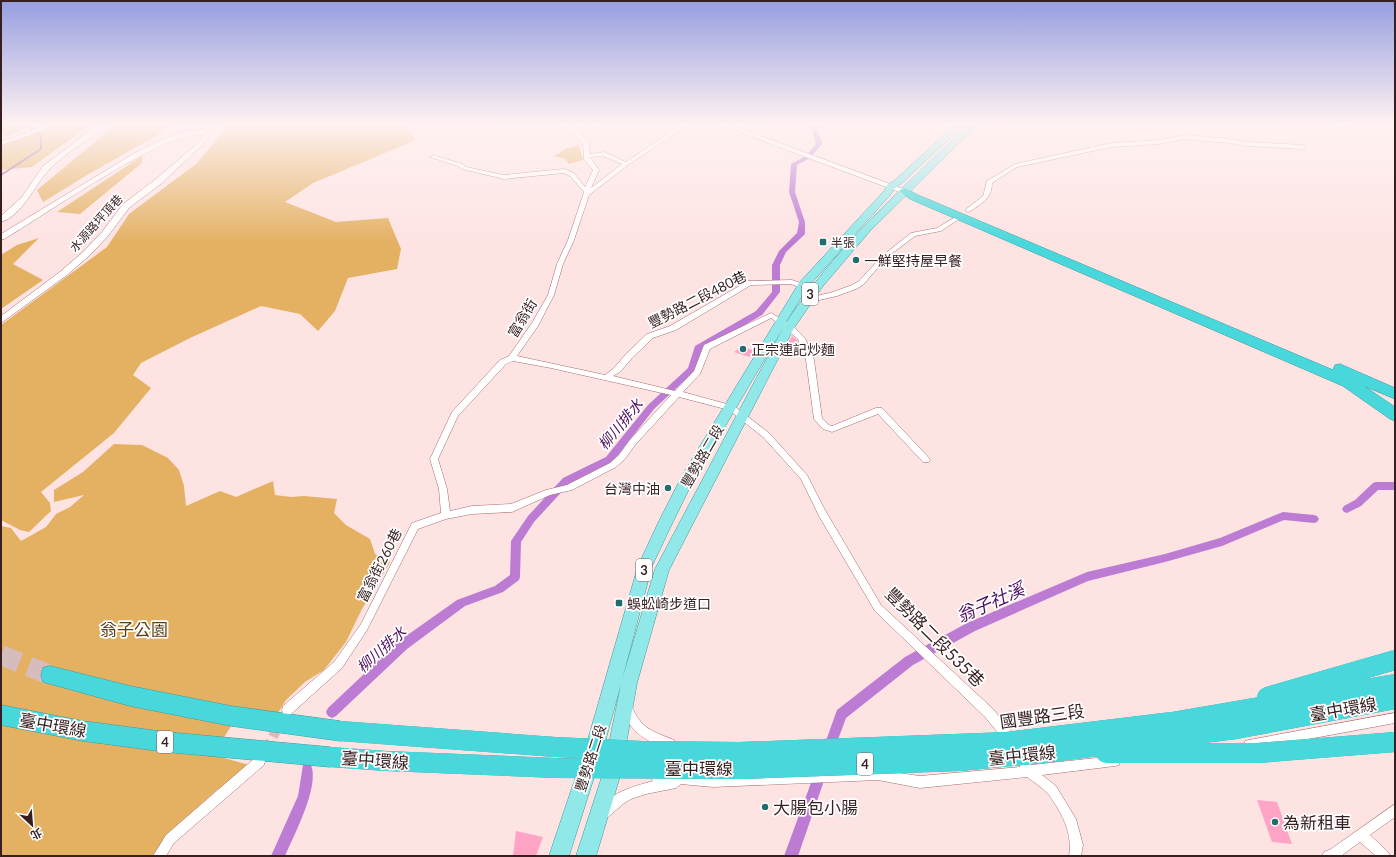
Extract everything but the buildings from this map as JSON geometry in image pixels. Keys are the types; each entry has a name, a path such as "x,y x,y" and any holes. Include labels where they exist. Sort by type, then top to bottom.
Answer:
{"highway":[{"path":"905,191 914,197 1089,268 1230,322 1395,394"},
{"path":"1089,268 1348,382 1395,415"},
{"path":"1172,722 1286,692 1395,660"},
{"name":"臺中環線","path":"50,676 130,696 231,716 340,731 555,747 643,751 740,752 1007,742 1172,722 1395,684"},
{"path":"1025,765 1243,730 1395,700"},
{"name":"臺中環線","path":"1,715 83,731 166,742 330,757 386,761 540,767 744,769 960,761 1044,753 1236,729 1395,700"},
{"path":"1044,753 1258,752 1395,742"}],"main road":[{"name":"豐勢路二段","path":"586,856 612,773 629,683 662,569 736,412 785,324 808,288 888,192 890,186 898,182 920,163"},
{"name":"豐勢路二段","path":"785,324 806,301 808,288 905,191 930,163"},
{"name":"豐勢路二段","path":"559,856 595,746 645,566 664,524 688,478 736,412"}],"street":[{"path":"1,220 14,210 29,193 40,175 52,163"},
{"name":"水源路坪頂巷","path":"1,237 33,220 122,163"},
{"name":"水源路坪頂巷","path":"1,320 64,273 87,253 105,234 126,206 159,181 179,163"},
{"path":"453,163 464,168 504,177 564,171 572,173 580,186 588,193 626,164"},
{"name":"富翁街","path":"591,163 596,170 589,185 588,193 571,240 560,264 551,295 535,324 512,358 607,377 675,393 736,412"},
{"path":"831,163 905,191"},
{"path":"968,210 985,198 989,190 989,182 1009,168 1027,163"},
{"path":"806,301 830,296 854,287 861,283 878,262 913,234 936,232 957,218"},
{"name":"豐勢路二段480巷","path":"607,377 617,370 650,336 673,328 750,283 792,282 808,288"},
{"name":"富翁街260巷","path":"287,710 338,665 364,627 415,526 446,515 472,510 512,508 549,492 568,488 618,461 675,393 697,372 707,347 771,315 785,324"},
{"path":"785,324 801,338 810,360 818,419 826,427 832,429 879,410 926,460"},
{"path":"446,515 443,489 434,459 455,414 503,362 512,358"},
{"name":"豐勢路二段535巷","path":"736,412 766,435 804,477 822,513 873,602 989,713 1011,738 1025,765 1052,790 1072,823 1077,845 1075,856"},
{"name":"國豐路三段","path":"595,746 690,750 1011,738 1395,680"},
{"name":"國豐路三段","path":"626,699 630,716 642,733 655,740 690,750"},
{"path":"878,775 909,765 975,762 1025,765 1224,749 1395,718"},
{"path":"159,856 170,838 260,761"},
{"path":"586,775 612,773 684,780 713,781 878,775 920,782 988,776 1025,765"},
{"path":"594,831 606,810 622,796 646,788 684,780"},
{"path":"1328,856 1335,853 1395,810"},
{"path":"1360,835 1384,856"}],"green space":[{"path":"1,163 38,163 32,167 1,170"},
{"path":"70,163 108,163 43,202 37,190"},
{"path":"131,163 142,163 80,214 57,212"},
{"path":"361,163 313,183 285,202 336,222 388,218 401,249 397,269 348,278 335,311 318,331 300,314 261,306 190,338 141,363 133,375 151,388 114,433 41,492 50,503 51,511 29,532 20,530 1,520 1,325 107,247 129,214 196,164"},
{"path":"39,238 13,264 43,280 1,309 1,255 17,245"},
{"name":"翁子公園","path":"114,444 142,445 168,458 179,470 184,486 186,506 220,491 236,497 273,481 275,495 337,499 334,513 346,525 370,539 375,554 390,562 362,609 346,642 324,670 305,682 286,700 275,718 241,710 213,755 253,766 242,776 218,789 172,830 154,856 1,856 1,526 11,528 21,541 46,527 56,514 70,507 84,495 54,502 54,490 83,472"}],"waterway":[{"path":"1,175 19,163"},
{"name":"柳川排水","path":"332,712 403,645 461,603 499,589 515,577 516,541 531,519 566,481 609,460 651,407 692,369 698,348 759,313 776,292 776,265 783,251 801,234 802,222 792,192 794,164 796,163"},
{"name":"翁子社溪","path":"1347,509 1358,503 1376,486 1395,486"},
{"name":"翁子社溪","path":"829,749 841,714 909,661 971,627 1087,577 1222,542 1283,516 1314,519"},
{"path":"278,856 304,796 307,769"},
{"name":"翁子社溪","path":"791,856 821,772"}],"tunnel":[{"path":"1,655 50,675"},
{"path":"266,750 280,723"}],"place":[{"name":"半張","path":"823,242"},
{"name":"一鮮堅持屋早餐","path":"856,260"},
{"name":"正宗連記炒麵","path":"743,349"},
{"name":"台灣中油","path":"668,488"},
{"name":"蜈蚣崎步道口","path":"619,603"},
{"name":"大腸包小腸","path":"765,807"},
{"name":"為新租車","path":"1275,822"}]}
